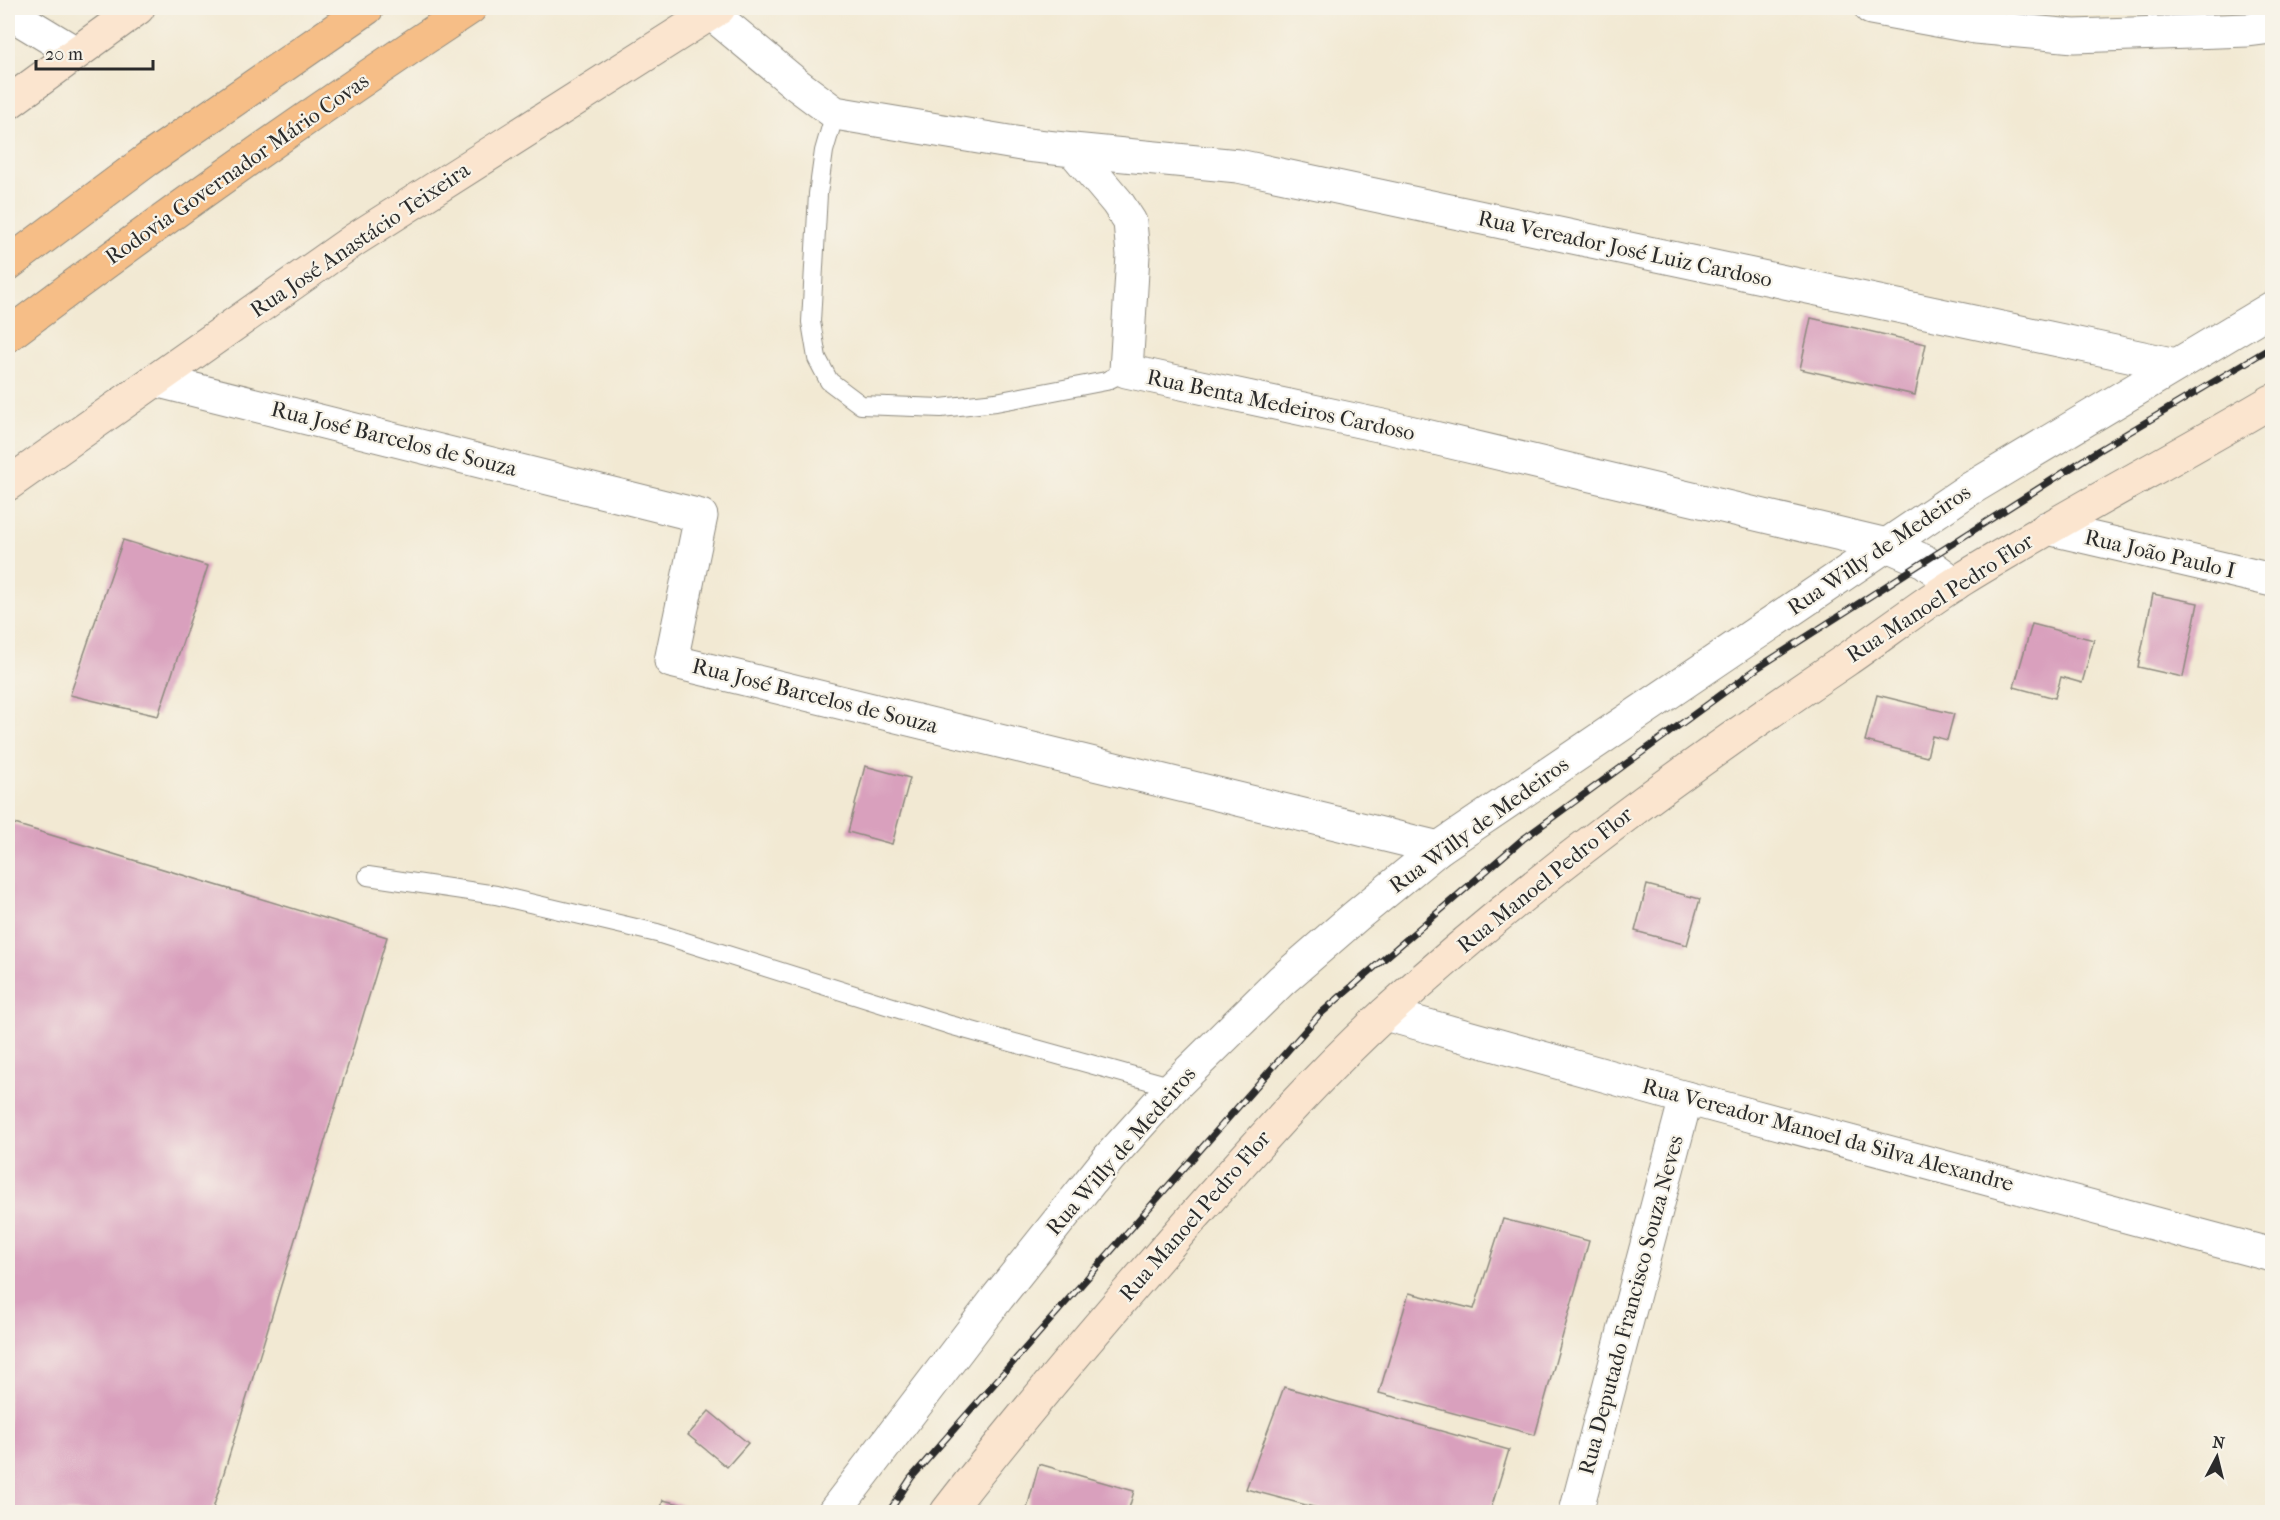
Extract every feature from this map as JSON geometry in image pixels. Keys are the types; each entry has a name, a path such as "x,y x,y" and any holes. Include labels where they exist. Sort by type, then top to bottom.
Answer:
{"highway":[{"path":"8,264 147,160 367,8"},
{"name":"Rodovia Governador Mário Covas","path":"8,335 200,193 363,79 470,8"}],"main road":[{"path":"8,103 74,52 138,8"},
{"name":"Rua José Anastácio Teixeira","path":"8,484 354,240 715,10"},
{"name":"Rua Manoel Pedro Flor","path":"947,1512 1058,1375 1158,1257 1327,1070 1385,1014 1540,880 1615,822 1777,706 1955,584 2047,528 2162,466 2272,400"}],"street":[{"path":"1871,8 1975,27 2074,36 2248,30 2272,27"},
{"path":"715,10 796,84 835,113 1027,145 1073,150"},
{"path":"8,12 74,52"},
{"name":"Rua Vereador José Luiz Cardoso","path":"1073,150 1238,166 2176,365"},
{"name":"Rua Benta Medeiros Cardoso","path":"1073,150 1118,202 1130,222 1133,255 1125,371 1392,428 1887,545 1923,561 1955,584"},
{"name":"Rua Willy de Medeiros","path":"834,1512 998,1297 1109,1158 1173,1087 1281,981 1356,916 1439,848 1965,492 2272,308"},
{"name":"Rua José Barcelos de Souza","path":"155,380 701,516 671,661 1439,848"},
{"name":"Rua João Paulo I","path":"2047,528 2272,580"},
{"name":"Rua Vereador Manoel da Silva Alexandre","path":"1385,1014 1686,1098 2272,1255"},
{"name":"Rua Deputado Francisco Souza Neves","path":"1576,1512 1686,1098"}],"lane":[{"path":"835,113 824,151 818,194 811,322 817,358 829,381 861,405 941,408 996,402 1106,381 1125,371"},
{"path":"368,876 496,896 657,933 950,1025 1173,1087"}],"building":[{"path":"1811,318 1926,344 1915,395 1800,369"},
{"path":"123,540 208,566 158,716 70,695"},
{"path":"2153,594 2198,603 2183,677 2138,667"},
{"path":"2032,624 2094,640 2082,683 2061,677 2055,698 2014,687"},
{"path":"1877,695 1954,714 1947,740 1932,736 1927,757 1865,741"},
{"path":"865,766 910,778 892,844 848,832"},
{"path":"8,822 387,937 212,1512 8,1512"},
{"path":"1647,885 1700,899 1687,945 1635,931"},
{"path":"1503,1219 1589,1241 1535,1435 1379,1393 1409,1293 1474,1309"},
{"path":"1284,1387 1509,1450 1490,1512 1332,1512 1246,1489"},
{"path":"709,1411 748,1443 727,1467 688,1435"},
{"path":"1039,1464 1134,1491 1128,1512 1026,1512"},
{"path":"663,1500 712,1512 660,1512"}],"railway":[{"path":"889,1512 911,1478 1319,1015 1523,839 1759,667 2099,450 2272,347"}]}
